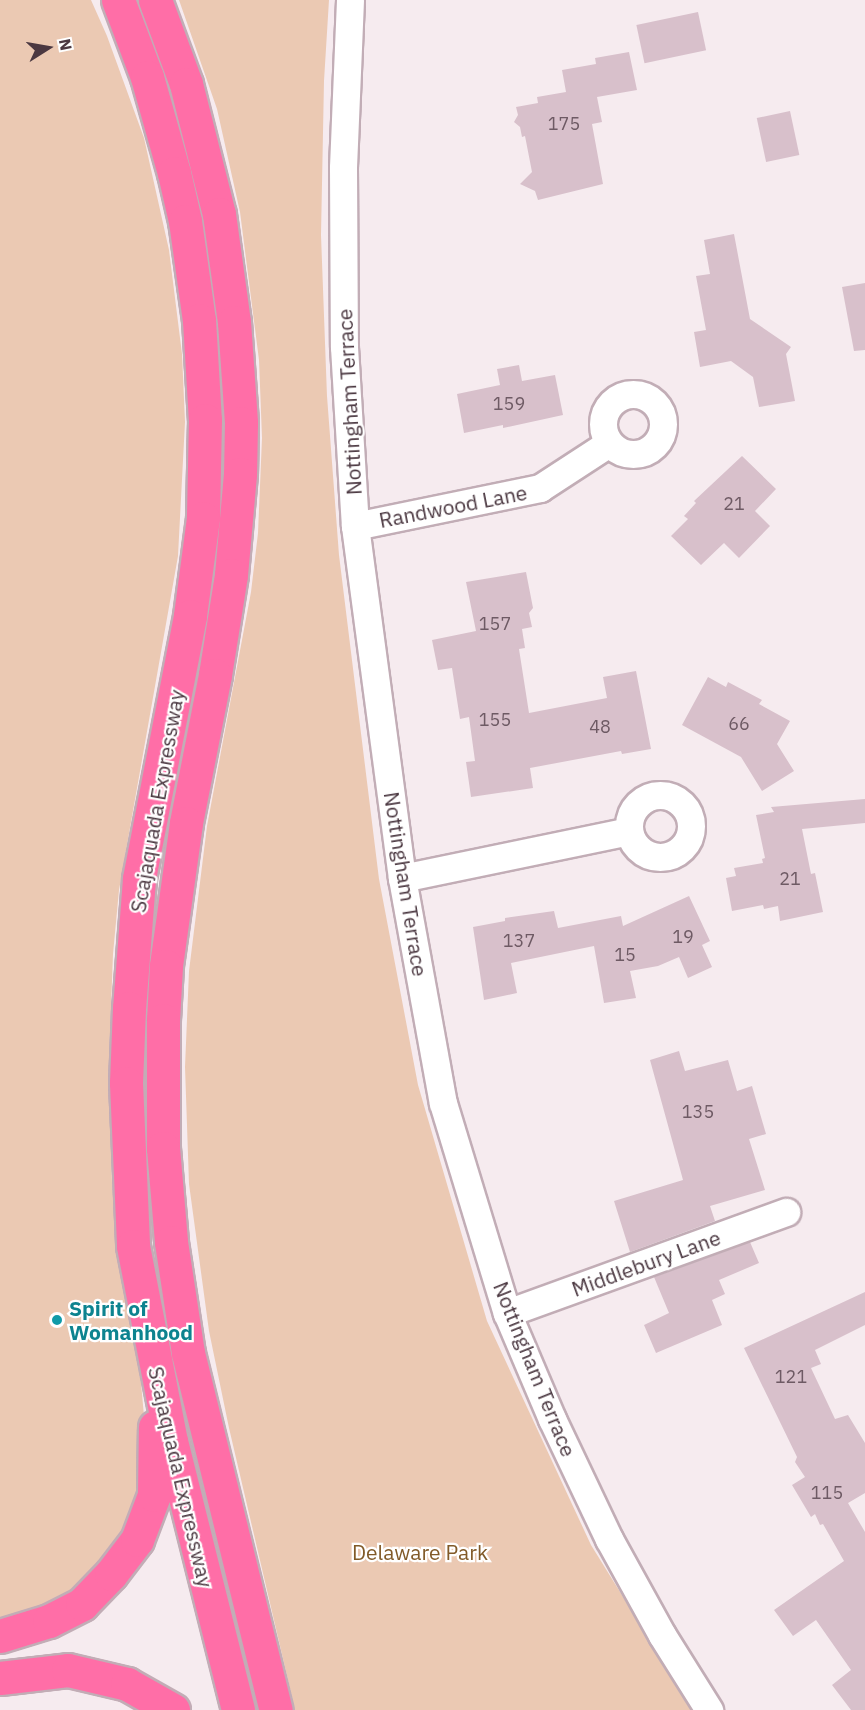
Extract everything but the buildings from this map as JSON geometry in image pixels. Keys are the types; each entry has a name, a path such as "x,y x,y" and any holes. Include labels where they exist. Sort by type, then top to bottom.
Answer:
{"highway":[{"name":"Scajaquada Expressway","path":"118,0 147,77 183,212 199,320 205,420 202,518 197,568 140,879 129,1008 126,1083 133,1246 156,1374 238,1710"},
{"name":"Scajaquada Expressway","path":"155,0 186,84 219,214 234,322 240,423 240,474 231,576 215,675 186,823 166,966 163,1020 163,1148 171,1242 188,1353 276,1710"},
{"path":"0,1636 50,1621 82,1604 111,1574 137,1540 154,1495 156,1374"},
{"path":"0,1678 68,1670 127,1684 173,1710"}],"street":[{"name":"Nottingham Terrace","path":"350,0 343,168 344,347 355,526 402,878 443,1103 507,1313 552,1419 609,1539 662,1635 709,1710"},
{"name":"Randwood Lane","path":"355,526 540,488 609,443"},
{"path":"402,878 629,831"},
{"name":"Middlebury Lane","path":"507,1313 786,1212"}],"green space":[{"path":"0,0 91,0 107,36 144,138 169,250 182,354 185,422 178,556 119,890 113,954 109,1060 112,1183 121,1270 141,1383 147,1449 131,1527 88,1581 51,1606 0,1623"},
{"name":"Delaware Park","path":"179,0 329,0 324,81 321,235 327,396 339,555 379,879 418,1085 487,1321 591,1545 693,1710 295,1710 229,1428 209,1331 189,1184 185,1067 189,971 207,826 251,592 258,533 262,438 259,360 240,212 217,109"}],"place":[{"name":"Spirit of Womanhood","path":"57,1320"}]}
